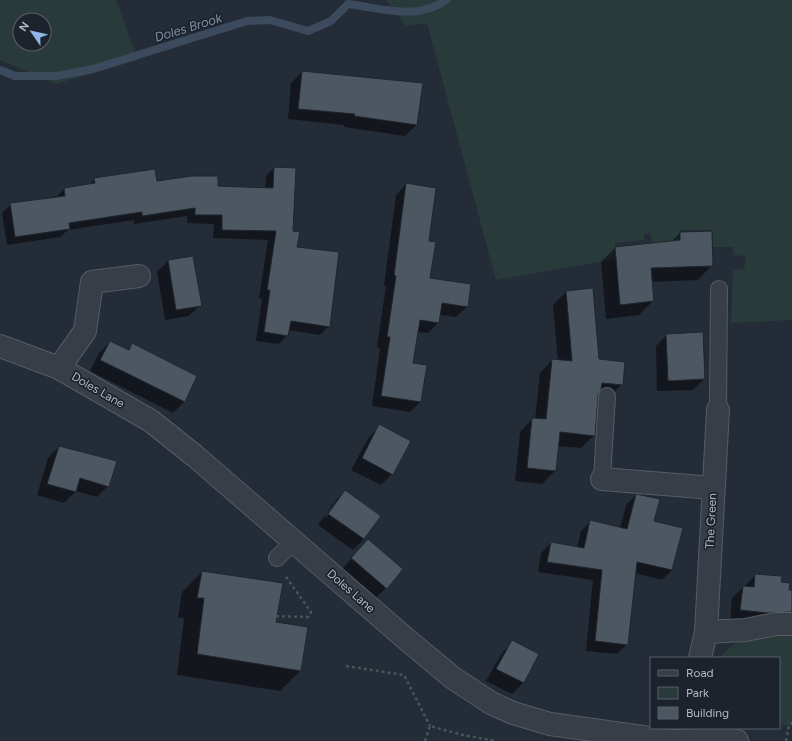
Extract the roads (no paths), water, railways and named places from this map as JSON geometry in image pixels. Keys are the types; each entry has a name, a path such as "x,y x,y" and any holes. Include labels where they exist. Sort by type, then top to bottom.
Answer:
{"street":[{"path":"60,368 85,331 92,282 139,276"},
{"name":"Doles Lane","path":"0,346 60,368 151,421 294,541 447,673 490,703 513,713 550,724 672,741 729,739 738,741"},
{"name":"The Green","path":"700,657 706,632 718,410"},
{"path":"602,479 713,488"},
{"path":"706,632 745,630 776,624 792,624"},
{"path":"672,741 676,729"}],"lane":[{"path":"718,410 719,289"},
{"path":"602,479 607,396"},
{"path":"277,558 294,541"}],"waterway":[{"name":"Doles Brook","path":"0,70 15,76 56,76 93,69 247,21 270,20 308,31 331,21 348,4 385,10 411,12 435,6 446,0"}]}
